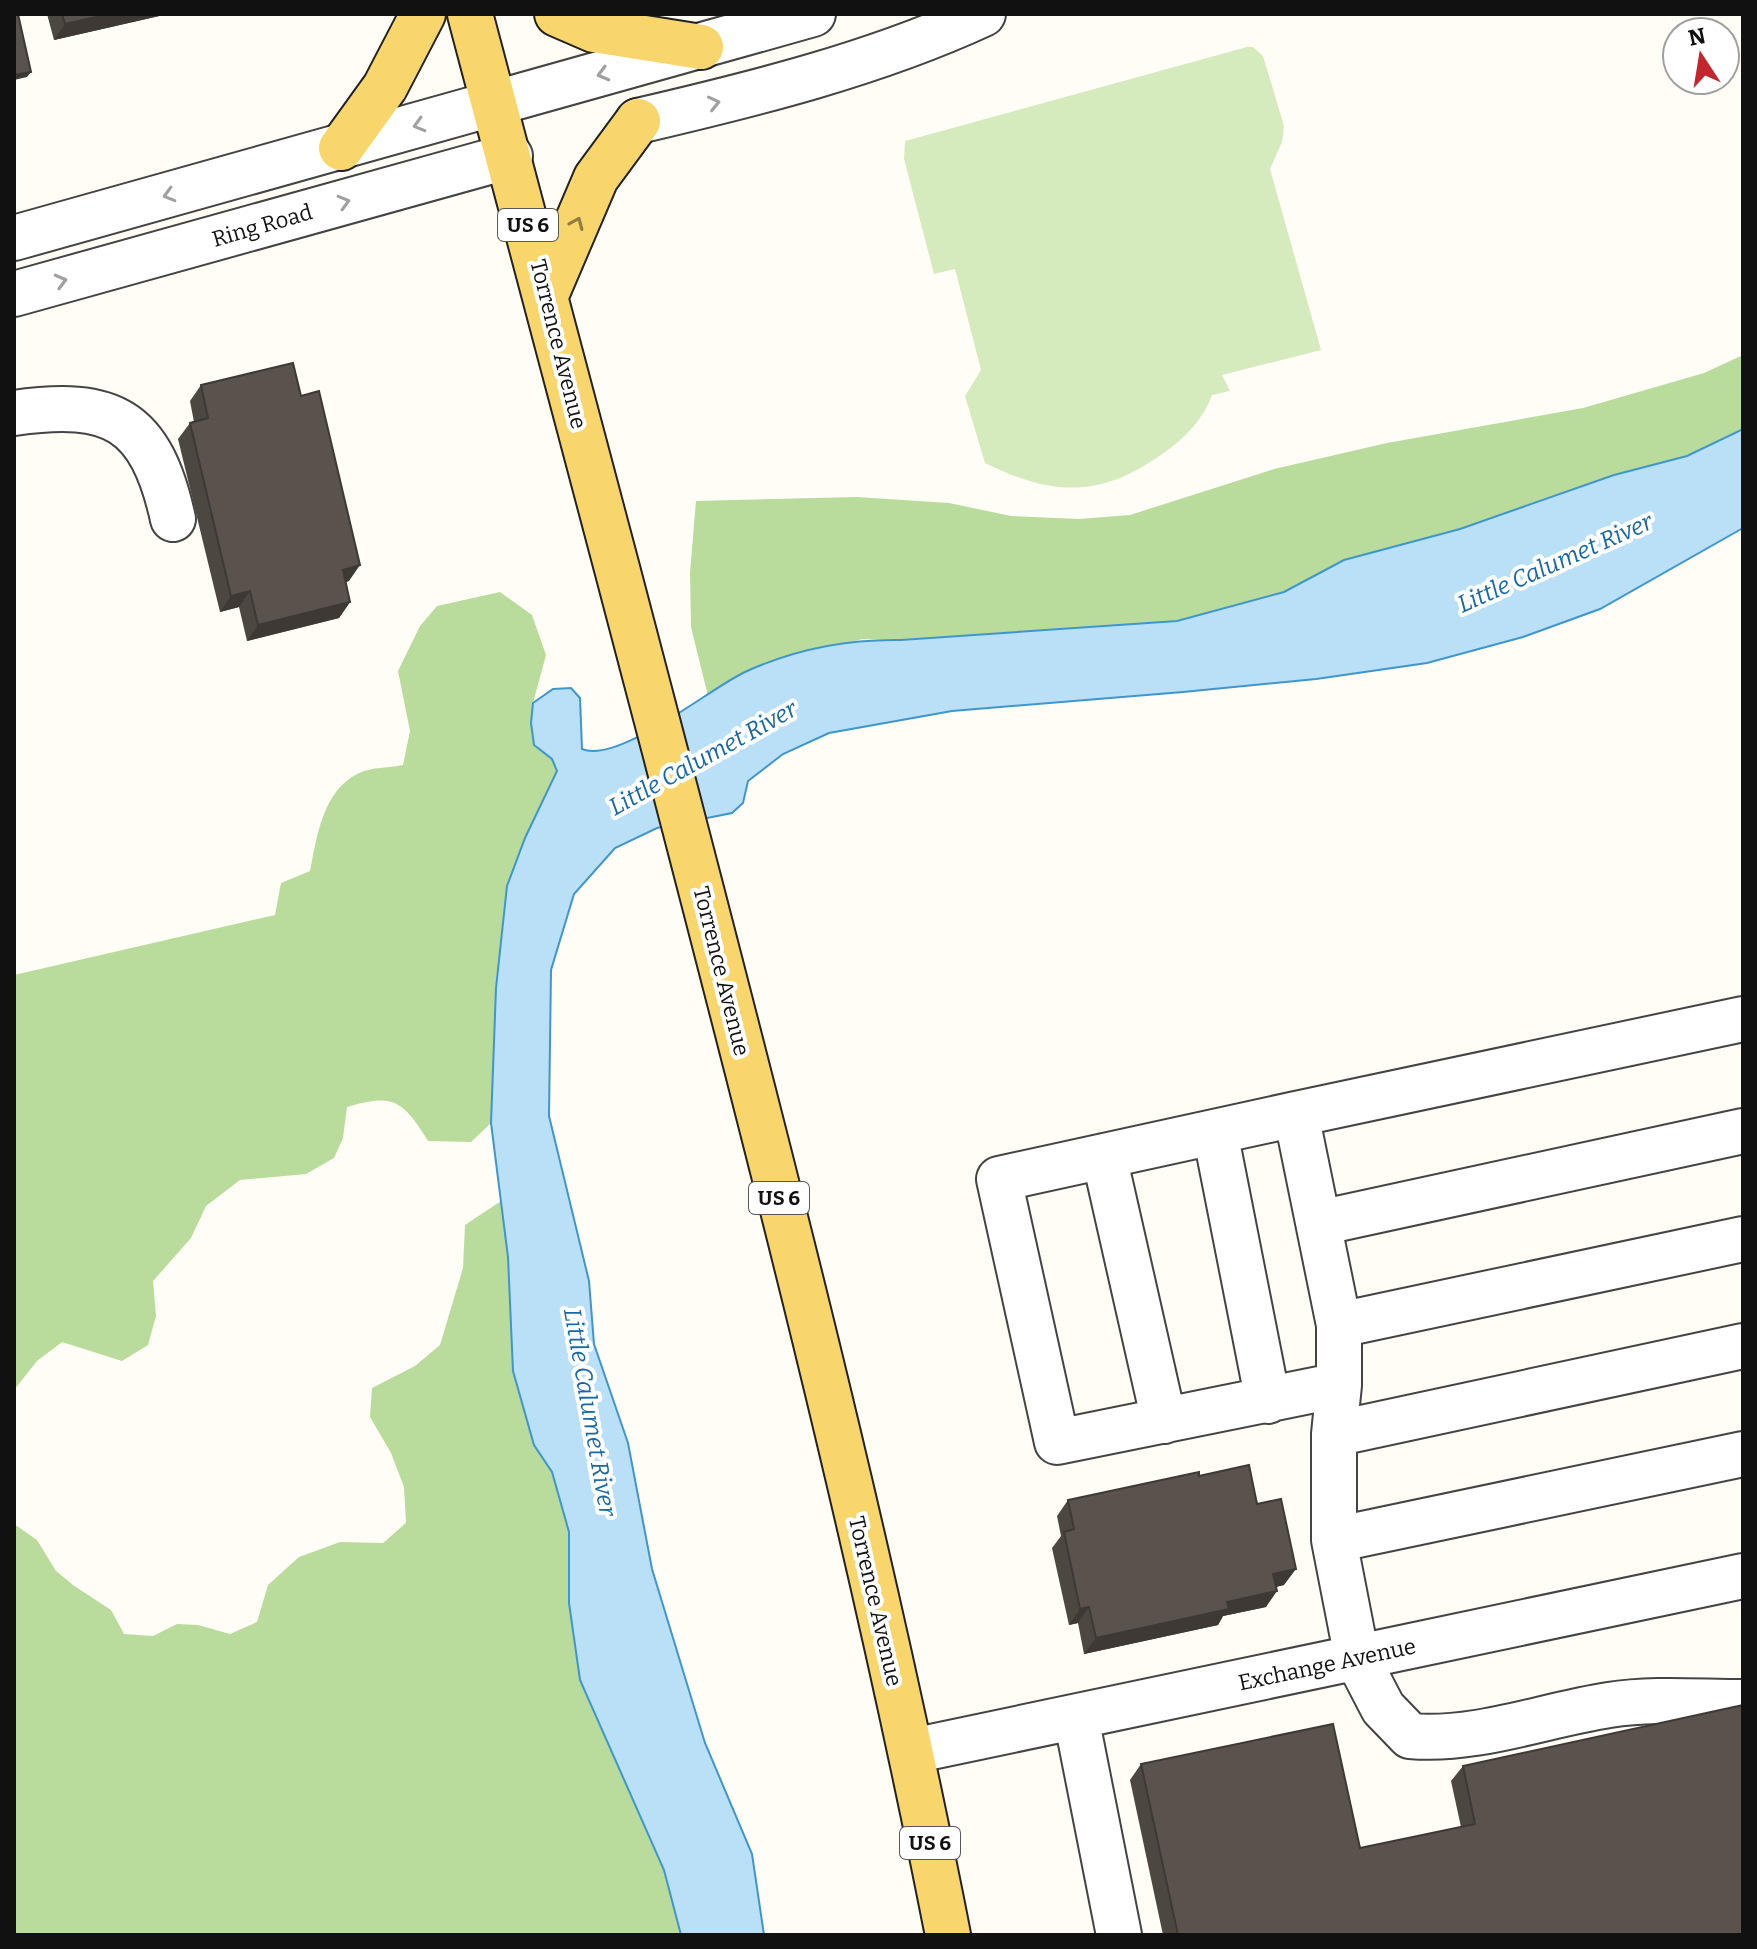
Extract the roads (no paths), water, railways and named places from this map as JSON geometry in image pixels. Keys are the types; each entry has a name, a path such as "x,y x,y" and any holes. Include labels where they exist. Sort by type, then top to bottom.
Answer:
{"main road":[{"path":"341,148 385,87 423,14"},
{"name":"Torrence Avenue","path":"470,14 510,156 734,1016 912,1751 948,1935"},
{"path":"557,14 594,30 701,47"},
{"path":"546,295 598,173 638,121"}],"street":[{"path":"14,238 813,14"},
{"path":"638,121 757,93 945,32 983,14"},
{"name":"Ring Road","path":"14,294 510,156"},
{"path":"14,413 53,407 85,408 112,417 138,436 153,459 167,491 173,519"},
{"path":"1339,1385 1057,1442 999,1179 1743,1019"},
{"path":"1296,1114 1339,1325 1339,1385 1334,1434 1334,1540 1357,1658 1383,1708 1410,1736 1432,1738 1610,1705 1660,1700 1743,1702"},
{"path":"1319,1223 1743,1131"},
{"path":"1215,1132 1268,1401"},
{"path":"1104,1156 1164,1421"},
{"path":"1339,1325 1743,1239"},
{"path":"1334,1434 1743,1346"},
{"path":"1334,1540 1743,1454"},
{"name":"Exchange Avenue","path":"912,1751 1743,1576"},
{"path":"1076,1717 1119,1935"}],"water":[{"name":"Little Calumet River","path":"1743,429 1743,528 1600,609 1523,637 1427,663 1316,679 952,711 829,733 783,754 748,781 743,803 732,813 657,828 615,848 574,894 551,970 549,1116 589,1281 594,1344 628,1443 652,1569 705,1743 752,1854 764,1935 681,1935 664,1870 580,1680 569,1603 569,1532 552,1472 534,1445 513,1371 508,1257 491,1123 496,988 507,886 525,838 557,771 552,759 534,745 531,723 533,703 553,689 571,688 580,698 582,749 598,751 641,735 745,672 783,657 822,647 861,641 1177,621 1284,592 1344,560 1460,529 1614,475 1687,456"}]}
